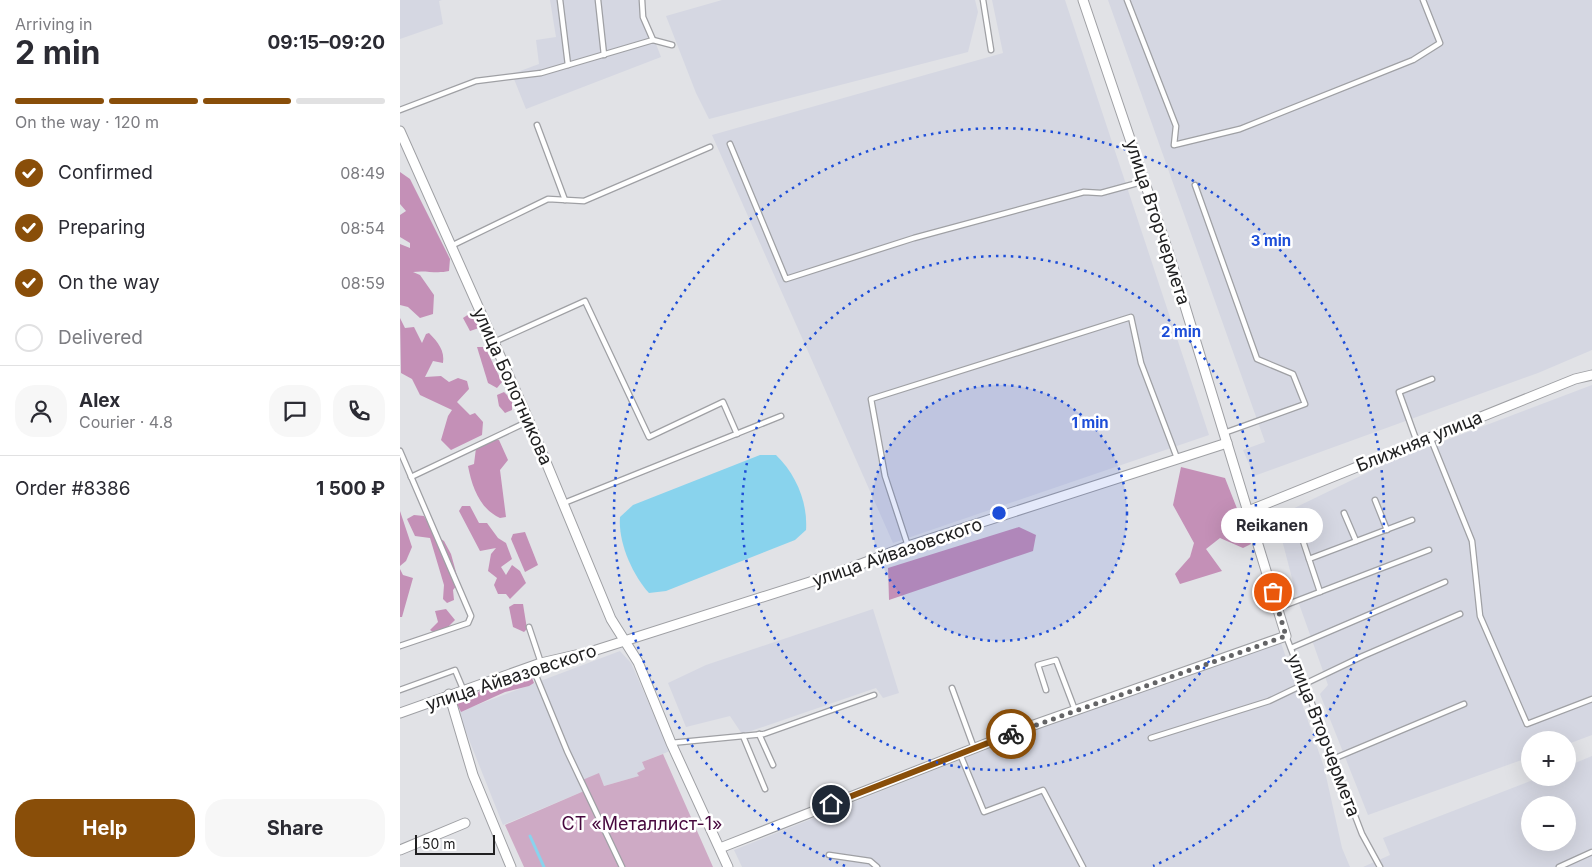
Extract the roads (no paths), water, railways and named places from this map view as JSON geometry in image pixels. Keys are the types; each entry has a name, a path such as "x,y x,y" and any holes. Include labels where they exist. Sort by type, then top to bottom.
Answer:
{"street":[{"name":"улица Вторчермета","path":"1083,0 1145,181 1286,636"},
{"name":"улица Болотникова","path":"400,131 529,421 611,619 623,641"},
{"name":"Ближняя улица","path":"1248,510 1575,379 1592,375"},
{"name":"улица Айвазовского","path":"400,713 463,689 835,574 908,546 1227,443"},
{"path":"720,848 1075,710 1286,636"},
{"path":"623,641 638,662 671,743 728,867"},
{"path":"449,694 473,775 511,867"},
{"path":"400,850 465,824"}],"lane":[{"path":"560,0 568,65"},
{"path":"598,0 604,55"},
{"path":"642,0 643,17 653,40"},
{"path":"983,0 991,50"},
{"path":"1127,0 1176,126 1174,145 1240,129 1413,60 1440,43 1423,0"},
{"path":"400,110 476,81 541,73 653,40 672,46"},
{"path":"537,125 565,200"},
{"path":"730,144 786,279 914,238 1084,192 1101,193 1145,181"},
{"path":"451,246 548,199 584,201 710,147"},
{"path":"1195,185 1257,359 1292,374 1305,404 1224,433"},
{"path":"494,342 585,301 649,438 724,402 737,434"},
{"path":"908,546 885,476 871,399 1131,317 1141,363 1177,458"},
{"path":"1417,442 1399,392 1432,379"},
{"path":"564,503 781,416"},
{"path":"411,476 529,421"},
{"path":"1430,437 1472,541 1480,616 1527,724 1592,698"},
{"path":"400,451 471,616 468,623 400,646"},
{"path":"1375,500 1387,530"},
{"path":"1344,513 1356,541"},
{"path":"1309,559 1412,520"},
{"path":"1302,535 1320,592"},
{"path":"1278,608 1428,550"},
{"path":"1291,648 1445,582"},
{"path":"1151,738 1269,701 1304,682 1460,614"},
{"path":"529,627 537,665 567,751 622,867"},
{"name":"улица Вторчермета","path":"1286,636 1362,834 1380,867"},
{"path":"1046,690 1038,665 1056,660 1075,710"},
{"path":"400,690 455,670 463,689"},
{"path":"952,688 974,748"},
{"path":"671,743 759,734 874,694"},
{"path":"1333,759 1464,704"},
{"path":"759,734 773,765"},
{"path":"743,736 765,789"},
{"path":"960,754 984,812 1044,790 1083,867"},
{"path":"1559,867 1592,852"},
{"path":"829,855 870,861 877,867"}],"water":[{"path":"760,455 776,455 795,480 803,499 806,530 795,540 666,591 649,593 637,577 627,557 621,537 620,517 633,505"}],"waterway":[{"path":"530,836 544,867"}],"place":[{"name":"Reikanen","path":"1273,592"}],"park label":[{"name":"СТ «Металлист-1»","path":"642,823"}]}
